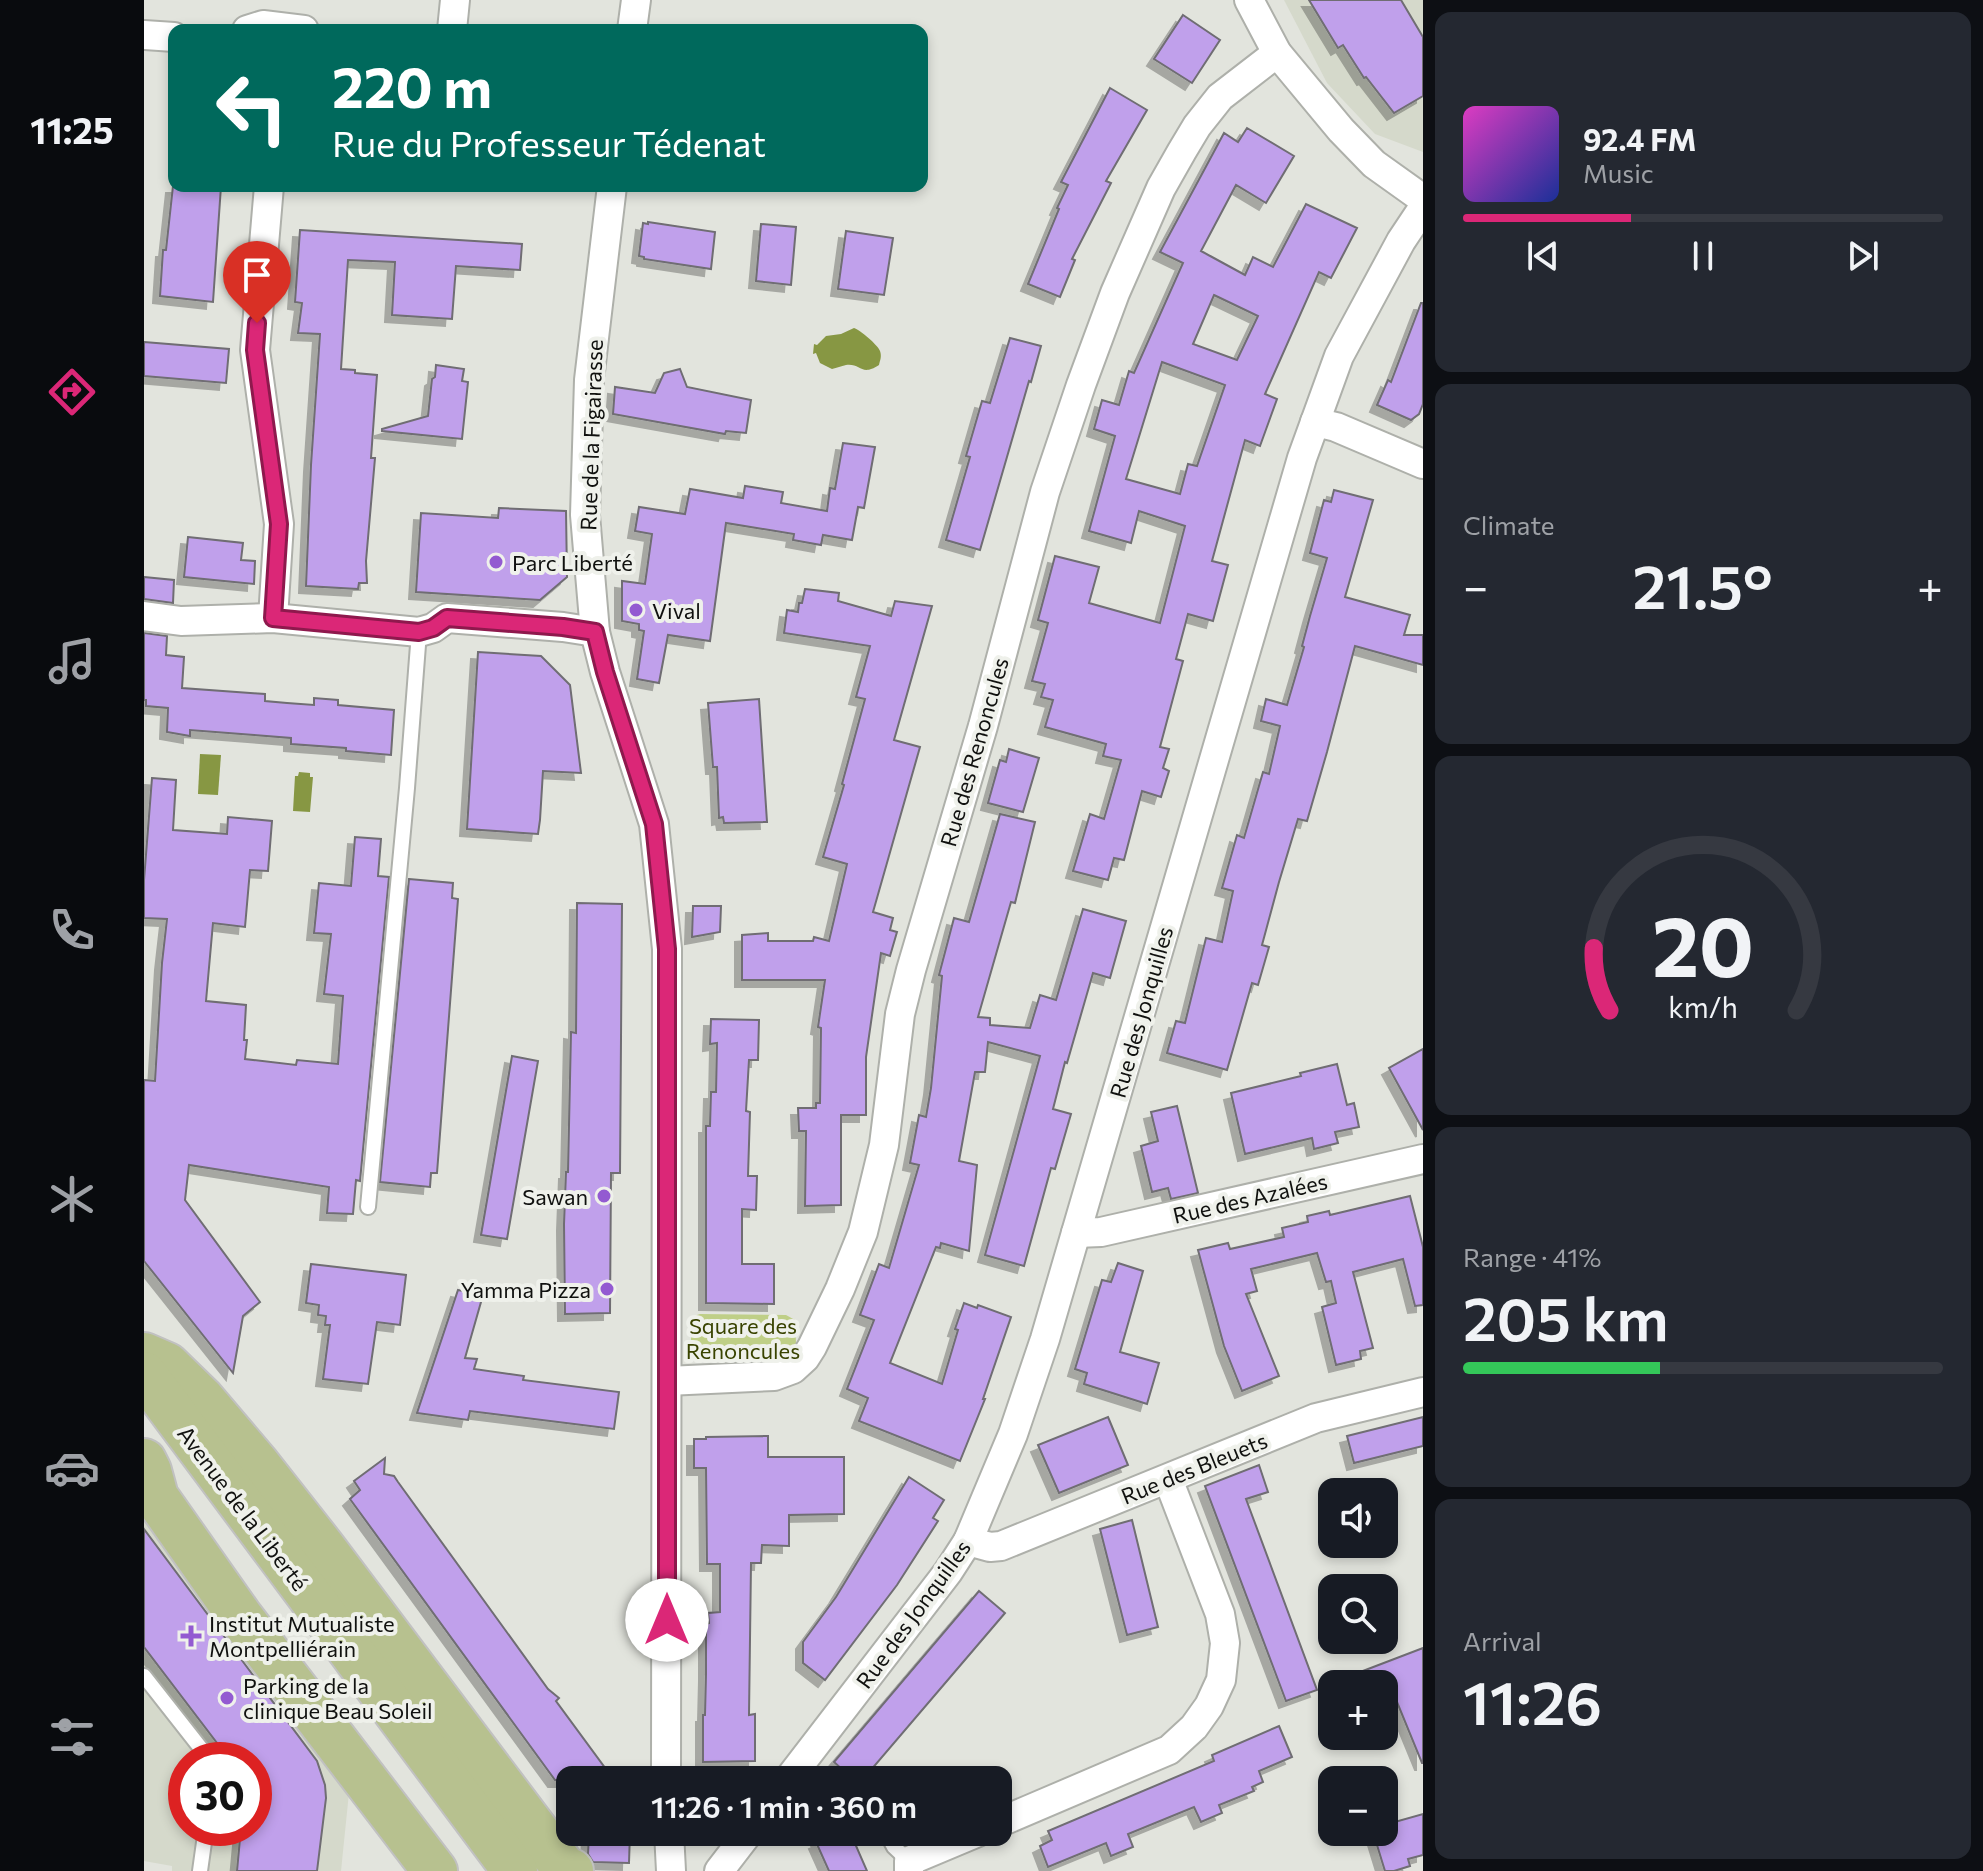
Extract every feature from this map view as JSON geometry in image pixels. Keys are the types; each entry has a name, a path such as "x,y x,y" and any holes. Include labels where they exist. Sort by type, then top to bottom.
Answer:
{"main road":[{"path":"144,1355 167,1365 202,1399 258,1465 564,1868 571,1871"},
{"name":"Avenue de la Liberté","path":"144,1374 515,1871"},
{"path":"144,1461 156,1497 239,1615 435,1871"}],"street":[{"path":"453,24 455,0"},
{"path":"633,24 636,0"},
{"path":"1249,0 1277,53 1341,130 1374,164 1423,199"},
{"path":"144,35 168,37"},
{"name":"Rue des Renoncules","path":"667,1381 774,1376 793,1369 812,1347 840,1289 863,1232 884,1145 900,1014 911,970 983,726 1045,492 1081,385 1115,293 1161,188 1182,151 1220,97 1277,53"},
{"path":"268,192 255,350 279,524 273,618"},
{"name":"Rue de la Figairasse","path":"611,192 589,380 585,515 595,632 654,824 667,949 666,1766"},
{"name":"Rue des Jonquilles","path":"799,1766 948,1572 968,1541 1013,1434 1045,1339 1302,458 1339,356 1401,241 1423,208"},
{"path":"1315,422 1336,427 1423,464"},
{"path":"144,616 181,621 273,618 419,632 433,628 447,618 595,632"},
{"name":"Rue des Azalées","path":"1076,1233 1101,1232 1423,1159"},
{"name":"Rue des Bleuets","path":"968,1541 990,1547 1001,1546 1316,1418 1423,1392"},
{"path":"1012,1817 1169,1750 1194,1727 1209,1706 1221,1680 1225,1643 1220,1614 1168,1479"},
{"path":"670,1846 671,1871"},
{"path":"719,1871 738,1846"},
{"path":"909,1866 950,1846"}],"lane":[{"path":"368,1207 419,632"},
{"path":"144,1676 196,1742"},
{"path":"200,1871 203,1846"},
{"path":"893,1846 909,1866"}],"path":[{"path":"696,1321 743,1331 795,1331"}],"shaded area":[{"path":"1284,0 1423,0 1423,152 1375,134 1327,83"},
{"path":"854,328 879,348 879,365 868,370 851,365 832,369 820,363 816,353 813,354 814,344 817,345 826,336"},
{"path":"200,754 221,755 218,795 198,794"},
{"path":"299,772 310,773 313,777 310,812 293,811 295,776"},
{"name":"Institut Mutualiste Montpelliérain","path":"144,1511 350,1783 341,1871 172,1871 172,1866 144,1861"}],"green space":[{"name":"Square des Renoncules","path":"700,1314 786,1315 795,1320 796,1343 772,1361 699,1361 691,1349 691,1317"}],"building":[{"path":"1309,0 1401,0 1423,37 1423,96 1394,113 1364,78 1343,45 1338,48"},
{"path":"1183,15 1220,40 1192,83 1154,59"},
{"path":"1110,88 1147,110 1106,181 1111,183 1072,259 1075,260 1060,297 1028,284 1068,185 1061,182"},
{"path":"1247,128 1294,156 1266,203 1236,185 1201,251 1245,275 1253,257 1273,267 1306,204 1357,228 1331,278 1319,272 1265,394 1277,399 1260,446 1245,440 1212,561 1228,565 1213,621 1188,614 1176,659 1183,661 1160,747 1169,749 1163,768 1169,771 1161,797 1142,791 1124,860 1114,858 1108,880 1073,871 1090,814 1104,819 1121,760 1103,756 1106,744 1045,727 1053,700 1041,697 1045,684 1032,681 1048,623 1038,620 1055,556 1099,567 1089,603 1160,623 1185,526 1139,511 1131,543 1089,531 1115,436 1094,429 1102,400 1119,405 1129,371 1134,373 1183,263 1160,252 1224,133 1238,142","holes":["1214,295 1258,316 1237,360 1193,344","1162,362 1225,385 1197,466 1188,464 1180,494 1126,479"]},
{"path":"172,192 221,192 213,302 160,296 163,250 166,250"},
{"path":"643,223 715,232 711,269 639,256"},
{"path":"761,224 796,227 791,285 756,281"},
{"path":"300,230 522,244 520,270 456,266 452,319 392,315 395,262 348,260 341,369 377,375 367,583 359,583 358,589 306,586 320,334 298,333 302,303 295,302"},
{"path":"846,231 893,238 884,295 838,289"},
{"path":"1421,303 1423,404 1419,414 1411,420 1377,405 1388,380 1391,382"},
{"path":"1010,338 1041,346 980,550 946,540 970,457 966,456 982,401 990,403"},
{"path":"144,342 229,349 226,383 144,376"},
{"path":"436,365 464,369 462,381 468,382 462,439 382,431 428,416"},
{"path":"680,369 687,387 751,400 746,433 726,431 725,434 613,414 615,387 655,393 664,373"},
{"path":"843,443 875,447 864,508 858,507 852,540 823,535 821,545 793,540 794,534 726,523 710,641 668,635 659,683 637,679 644,631 639,630 639,624 622,621 622,581 645,584 652,534 635,531 639,507 685,514 690,489 743,498 745,486 783,492 781,503 827,511 830,488 835,489"},
{"path":"1334,490 1373,500 1345,597 1410,615 1404,635 1423,635 1423,665 1355,646 1307,821 1298,819 1279,882 1262,945 1269,947 1258,985 1252,983 1227,1070 1167,1053 1176,1021 1185,1023 1206,938 1222,942 1233,891 1222,888 1237,835 1244,838 1263,772 1269,774 1280,726 1261,721 1266,699 1287,705 1327,558 1310,553 1324,500 1331,502"},
{"name":"Parc Liberté","path":"499,508 566,511 567,577 540,600 416,592 421,513 498,518"},
{"path":"188,537 243,543 241,560 255,561 254,584 184,577"},
{"path":"144,577 174,580 173,603 144,599"},
{"path":"805,589 839,593 838,601 891,616 895,601 932,606 894,740 920,747 873,912 893,918 890,930 897,932 890,956 881,953 866,1057 866,1115 841,1115 841,1205 805,1206 806,1131 799,1131 798,1108 816,1108 816,1103 820,1103 821,1028 818,1027 825,980 742,980 742,935 768,933 768,941 813,941 814,937 829,941 847,864 823,857 865,699 856,697 870,646 784,633 787,610 798,612"},
{"path":"144,633 167,636 166,655 184,657 182,688 265,694 265,701 314,705 314,698 338,700 338,705 394,710 391,755 291,744 291,738 190,730 190,736 167,732 168,708 146,706 144,700"},
{"path":"478,652 541,656 570,685 581,773 543,771 538,834 467,829"},
{"path":"759,699 767,822 724,823 723,817 719,818 717,767 713,767 708,703"},
{"path":"1009,749 1039,758 1023,812 988,803 1000,760 1006,762"},
{"path":"152,778 176,780 173,830 227,834 228,817 272,821 268,871 250,870 245,927 213,923 206,1001 246,1005 245,1059 296,1065 297,1060 338,1064 343,996 324,994 331,934 314,933 319,883 351,886 355,837 381,839 378,876 389,877 360,1181 356,1180 353,1214 327,1213 329,1187 189,1165 185,1200 260,1302 243,1316 233,1373 144,1261 144,1080 155,1081 167,919 144,918"},
{"path":"1000,814 1035,822 1015,903 1011,902 978,1017 990,1018 990,1025 1030,1028 1040,995 1056,1000 1083,909 1126,921 1110,978 1093,973 1065,1062 1053,1109 1071,1114 1055,1169 1051,1168 1024,1266 985,1255 1040,1056 988,1042 985,1072 975,1072 959,1161 977,1165 969,1251 941,1243 940,1248 936,1247 890,1363 942,1384 964,1303 1011,1317 985,1399 960,1461 859,1421 868,1398 847,1389 874,1320 860,1315 879,1264 889,1268 919,1165 910,1163 919,1115 926,1117 942,976 939,975 954,918 969,922"},
{"path":"409,879 453,883 452,898 458,899 437,1173 431,1173 430,1187 380,1182"},
{"path":"577,903 622,904 620,1173 611,1173 610,1313 565,1314 564,1224 571,1032 576,1033"},
{"path":"693,906 721,906 720,932 692,937"},
{"path":"711,1019 759,1020 758,1060 749,1060 746,1111 750,1112 748,1176 757,1176 756,1210 742,1209 742,1264 774,1264 774,1304 706,1303 706,1126 710,1126 711,1092 716,1092 717,1043 710,1044"},
{"path":"1423,1049 1423,1130 1389,1068"},
{"path":"512,1056 538,1061 507,1239 481,1235"},
{"path":"1337,1064 1347,1105 1354,1103 1359,1127 1335,1132 1338,1143 1314,1149 1312,1138 1245,1154 1231,1093"},
{"path":"1177,1106 1198,1193 1171,1199 1168,1188 1152,1192 1141,1146 1158,1141 1151,1112"},
{"path":"1410,1196 1423,1247 1423,1305 1415,1306 1403,1259 1353,1272 1373,1348 1360,1351 1361,1359 1336,1365 1322,1307 1336,1303 1331,1281 1326,1282 1317,1253 1251,1269 1257,1291 1246,1294 1279,1376 1242,1391 1224,1346 1198,1250 1228,1243 1230,1249 1284,1237 1282,1228 1308,1222 1307,1216 1329,1211 1330,1215"},
{"path":"1118,1263 1143,1271 1120,1352 1159,1363 1147,1404 1084,1384 1087,1373 1075,1369 1102,1280 1111,1282"},
{"path":"311,1264 406,1275 400,1325 377,1322 368,1384 323,1379 330,1325 325,1325 326,1316 318,1315 319,1305 306,1303"},
{"path":"458,1290 483,1295 465,1358 477,1359 474,1369 524,1376 523,1380 619,1392 614,1429 470,1411 468,1420 417,1413"},
{"path":"1108,1417 1128,1465 1059,1493 1038,1445"},
{"path":"1423,1417 1423,1446 1354,1463 1347,1436"},
{"path":"768,1436 768,1457 844,1457 844,1514 789,1515 789,1546 762,1545 761,1563 751,1563 749,1715 755,1714 755,1761 703,1762 706,1624 709,1623 708,1613 720,1612 720,1564 707,1564 706,1468 694,1468 694,1439"},
{"path":"385,1458 384,1474 394,1476 548,1689 559,1698 556,1701 604,1766 556,1766 555,1780 350,1499 360,1490 354,1481"},
{"path":"1259,1465 1268,1492 1246,1499 1317,1690 1286,1701 1205,1486"},
{"path":"909,1477 944,1500 933,1518 938,1521 897,1585 825,1680 803,1663 803,1642 836,1597"},
{"path":"1132,1520 1158,1627 1127,1635 1100,1529"},
{"name":"Parking de la clinique Beau Soleil","path":"144,1529 317,1761 326,1798 317,1871 237,1871 239,1846 272,1846 272,1742 216,1742 144,1647"},
{"path":"979,1591 1005,1613 874,1766 838,1766 834,1762"},
{"path":"1423,1648 1423,1763 1398,1704 1398,1670 1365,1670"},
{"path":"1279,1726 1292,1757 1259,1771 1263,1782 1252,1787 1254,1791 1219,1805 1222,1813 1201,1822 1194,1807 1128,1834 1133,1847 1111,1856 1106,1843 1048,1867 1040,1846 1052,1840 1048,1831 1214,1761 1212,1755"},
{"path":"1423,1814 1423,1855 1408,1859 1410,1866 1385,1871 1377,1846 1398,1846 1398,1821"},
{"path":"588,1846 630,1846 629,1863 593,1862 588,1854"},
{"path":"818,1846 856,1846 867,1871 829,1871"}],"place":[{"name":"Parc Liberté","path":"496,562"},
{"name":"Vival","path":"636,610"},
{"name":"Sawan","path":"604,1196"},
{"name":"Yamma Pizza","path":"607,1289"},
{"name":"Institut Mutualiste Montpelliérain","path":"191,1636"},
{"name":"Parking de la clinique Beau Soleil","path":"227,1698"}],"route":[{"path":"257,323 255,350 279,524 273,618 419,632 433,628 447,618 595,632 654,824 667,949 667,1620"}]}
